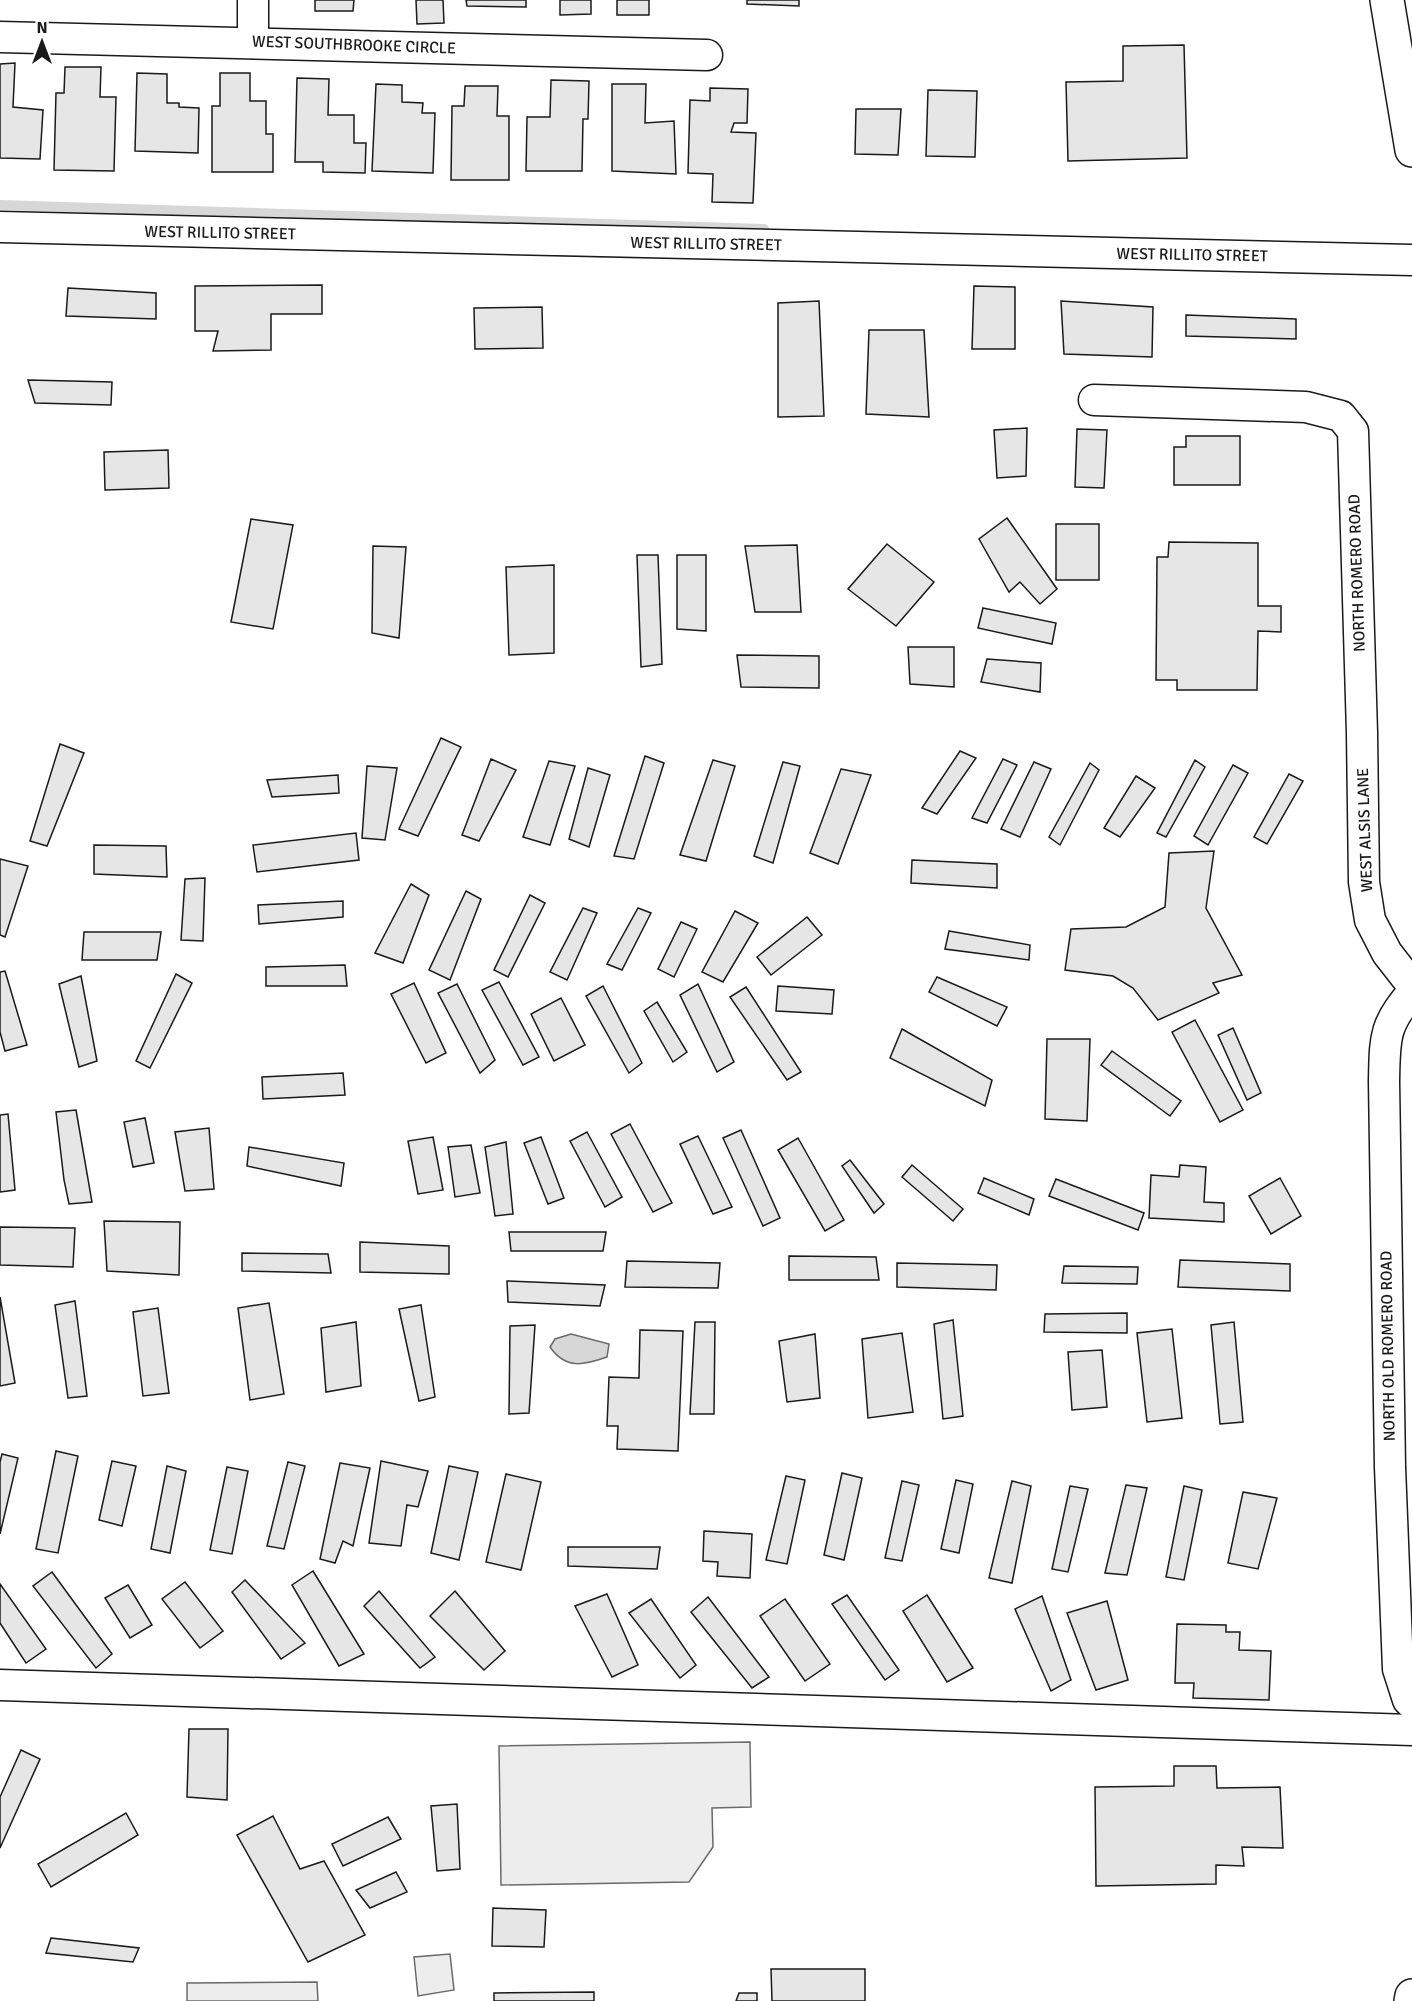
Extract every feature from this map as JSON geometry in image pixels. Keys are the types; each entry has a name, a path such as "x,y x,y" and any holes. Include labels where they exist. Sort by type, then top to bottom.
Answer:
{"main road":[{"path":"1387,0 1412,150"},
{"path":"1411,2001 1412,1996"}],"street":[{"path":"253,0 253,43"},
{"name":"WEST SOUTHBROOKE CIRCLE","path":"0,37 707,55"},
{"name":"WEST RILLITO STREET","path":"0,227 1412,260"},
{"name":"NORTH ROMERO ROAD","path":"1094,400 1306,407 1341,416 1353,431 1362,733"},
{"name":"WEST ALSIS LANE","path":"1362,733 1364,882 1370,920 1387,953 1412,986"},
{"name":"NORTH OLD ROMERO ROAD","path":"1412,993 1398,1008 1385,1037 1384,1081 1390,1467 1398,1669 1408,1700 1412,1704"},
{"path":"0,1685 1412,1730"}],"shaded area":[{"path":"571,1334 609,1344 607,1357 576,1364 562,1359 550,1347 555,1339"},
{"path":"750,1742 751,1807 712,1808 713,1847 689,1882 501,1885 499,1746"},
{"path":"450,1954 454,1990 418,1996 414,1957"},
{"path":"317,1982 318,2001 187,2001 187,1983"}],"building":[{"path":"315,0 354,0 353,11 315,11"},
{"path":"416,0 443,0 444,23 417,24"},
{"path":"466,0 526,0 526,7 467,6"},
{"path":"560,0 591,0 591,14 560,15"},
{"path":"617,0 649,0 649,15 617,15"},
{"path":"747,0 799,0 799,6 747,4"},
{"path":"1184,45 1187,158 1068,161 1066,82 1123,81 1123,46"},
{"path":"15,63 13,107 43,110 40,159 0,158 0,64"},
{"path":"65,67 101,67 100,97 116,97 114,171 54,170 56,93 64,93"},
{"path":"137,73 167,74 167,103 179,103 179,107 199,108 198,153 135,151"},
{"path":"220,73 250,73 250,101 266,101 266,134 273,134 273,172 212,172 212,106 220,106"},
{"path":"297,78 329,79 328,115 354,115 354,143 366,143 365,173 323,172 323,162 295,162"},
{"path":"551,80 589,81 588,119 583,119 582,171 526,171 527,117 550,117"},
{"path":"376,84 402,85 402,102 423,103 422,113 435,113 433,173 372,171"},
{"path":"612,84 646,84 645,123 674,121 676,174 612,171"},
{"path":"465,86 498,86 497,116 509,116 509,180 451,180 452,106 464,106"},
{"path":"710,88 748,89 747,123 734,123 731,132 756,133 753,203 712,202 713,174 688,173 690,100 710,101"},
{"path":"928,90 977,91 975,157 926,156"},
{"path":"856,109 901,109 898,155 855,154"},
{"path":"322,285 322,314 271,314 271,350 213,351 218,331 195,331 195,286"},
{"path":"974,286 1015,287 1015,349 972,349"},
{"path":"68,288 156,293 156,319 66,316"},
{"path":"819,301 824,416 778,417 778,303"},
{"path":"1061,301 1153,307 1152,357 1064,354"},
{"path":"542,307 543,348 475,349 474,308"},
{"path":"1186,315 1296,319 1296,339 1186,336"},
{"path":"869,330 924,330 929,417 866,414"},
{"path":"28,380 112,382 111,405 35,403"},
{"path":"1027,428 1026,476 997,478 994,430"},
{"path":"1077,429 1107,430 1104,488 1075,487"},
{"path":"1186,436 1240,436 1240,485 1174,485 1174,447 1186,447"},
{"path":"168,450 169,488 105,490 104,452"},
{"path":"1007,518 1057,589 1040,604 1020,582 1009,592 979,539"},
{"path":"251,519 293,525 273,629 231,622"},
{"path":"1056,524 1099,524 1099,580 1056,580"},
{"path":"1169,542 1258,543 1258,606 1281,606 1281,632 1258,631 1257,690 1177,690 1177,680 1156,680 1157,557 1168,557"},
{"path":"887,544 934,582 896,626 848,589"},
{"path":"797,545 801,612 755,612 745,546"},
{"path":"373,546 406,547 399,638 372,633"},
{"path":"637,555 658,555 662,664 641,667"},
{"path":"677,555 706,555 706,631 677,629"},
{"path":"554,565 554,653 509,655 506,567"},
{"path":"983,608 1056,623 1052,644 978,628"},
{"path":"908,647 954,647 954,687 910,684"},
{"path":"737,655 819,656 819,688 741,687"},
{"path":"987,659 1041,663 1040,692 981,682"},
{"path":"441,738 461,747 418,836 399,829"},
{"path":"60,744 84,753 47,846 30,841"},
{"path":"960,751 976,758 937,814 922,808"},
{"path":"645,756 664,763 634,859 614,856"},
{"path":"491,759 516,770 479,841 462,835"},
{"path":"1003,759 1017,765 987,823 972,818"},
{"path":"713,760 735,766 706,861 680,855"},
{"path":"1195,760 1205,767 1166,837 1157,833"},
{"path":"549,761 575,766 550,845 523,837"},
{"path":"783,762 800,766 773,863 754,856"},
{"path":"1034,762 1051,769 1020,837 1001,829"},
{"path":"1090,763 1099,770 1060,845 1049,837"},
{"path":"1233,765 1248,773 1208,845 1194,836"},
{"path":"367,766 397,768 385,840 362,838"},
{"path":"588,768 610,775 589,847 569,839"},
{"path":"841,769 871,775 838,864 810,853"},
{"path":"1289,774 1303,781 1267,844 1254,837"},
{"path":"338,775 339,793 272,797 267,780"},
{"path":"1136,776 1155,788 1120,837 1104,828"},
{"path":"356,833 359,860 257,872 253,845"},
{"path":"94,845 166,846 167,877 94,874"},
{"path":"1214,851 1206,908 1242,975 1213,983 1219,993 1158,1020 1133,988 1113,976 1065,970 1071,929 1126,927 1165,907 1169,853"},
{"path":"0,859 28,866 5,937 0,935"},
{"path":"912,860 997,864 997,888 911,883"},
{"path":"205,878 203,941 181,940 185,879"},
{"path":"411,884 429,895 403,963 375,953"},
{"path":"466,891 481,899 450,980 429,970"},
{"path":"530,895 545,903 508,977 494,970"},
{"path":"343,901 343,917 259,924 258,905"},
{"path":"583,908 597,913 567,980 550,972"},
{"path":"638,908 651,913 622,970 607,964"},
{"path":"735,911 758,923 723,982 702,972"},
{"path":"807,917 822,935 771,975 757,957"},
{"path":"681,922 697,929 674,977 658,969"},
{"path":"949,931 1030,945 1029,960 945,949"},
{"path":"84,932 161,932 157,960 82,960"},
{"path":"345,965 347,986 266,986 266,967"},
{"path":"5,971 27,1045 5,1051 0,1032 0,972"},
{"path":"176,974 192,983 150,1068 136,1061"},
{"path":"81,976 97,1061 79,1067 59,984"},
{"path":"937,977 1007,1007 997,1026 929,992"},
{"path":"499,982 539,1057 523,1065 482,990"},
{"path":"414,983 446,1053 426,1063 391,994"},
{"path":"457,984 495,1060 480,1073 438,993"},
{"path":"698,984 734,1062 717,1072 680,995"},
{"path":"603,986 642,1063 629,1073 586,996"},
{"path":"778,986 834,990 832,1014 776,1011"},
{"path":"746,987 801,1072 787,1080 730,997"},
{"path":"561,998 585,1045 554,1061 531,1014"},
{"path":"657,1002 687,1052 673,1062 644,1011"},
{"path":"1195,1020 1243,1110 1220,1122 1172,1032"},
{"path":"1233,1028 1261,1093 1247,1100 1218,1035"},
{"path":"902,1029 992,1080 985,1106 890,1058"},
{"path":"1047,1039 1090,1039 1087,1121 1045,1119"},
{"path":"1112,1051 1181,1101 1170,1116 1101,1065"},
{"path":"343,1073 345,1095 263,1099 262,1077"},
{"path":"76,1110 92,1202 69,1204 56,1112"},
{"path":"8,1114 15,1190 0,1192 0,1115"},
{"path":"145,1118 154,1163 133,1167 124,1122"},
{"path":"630,1124 672,1203 653,1212 611,1134"},
{"path":"209,1128 214,1189 185,1191 175,1132"},
{"path":"741,1130 780,1218 763,1226 723,1138"},
{"path":"587,1132 622,1197 605,1207 570,1141"},
{"path":"698,1136 732,1207 713,1214 680,1144"},
{"path":"433,1137 443,1190 418,1194 408,1141"},
{"path":"541,1137 564,1198 548,1204 524,1143"},
{"path":"798,1138 844,1220 825,1231 778,1150"},
{"path":"506,1142 513,1214 495,1216 485,1147"},
{"path":"471,1145 480,1193 455,1197 448,1147"},
{"path":"249,1147 344,1163 341,1186 247,1166"},
{"path":"850,1160 884,1204 874,1213 842,1166"},
{"path":"912,1165 963,1209 953,1221 902,1177"},
{"path":"1180,1165 1206,1167 1204,1202 1224,1203 1224,1222 1149,1218 1151,1175 1179,1177"},
{"path":"984,1178 1034,1199 1029,1215 978,1193"},
{"path":"1280,1178 1301,1216 1271,1234 1249,1196"},
{"path":"1056,1179 1144,1213 1138,1230 1049,1196"},
{"path":"104,1221 180,1222 179,1275 107,1271"},
{"path":"0,1227 75,1228 73,1267 0,1265"},
{"path":"509,1232 606,1232 603,1251 511,1251"},
{"path":"360,1242 449,1246 449,1274 360,1272"},
{"path":"242,1253 328,1254 331,1273 242,1271"},
{"path":"789,1256 876,1257 879,1280 789,1280"},
{"path":"1180,1260 1290,1264 1290,1291 1178,1287"},
{"path":"627,1261 720,1263 718,1288 625,1287"},
{"path":"897,1263 997,1265 996,1290 897,1287"},
{"path":"1064,1266 1138,1267 1137,1284 1062,1283"},
{"path":"507,1281 605,1285 600,1306 508,1302"},
{"path":"0,1297 15,1383 0,1386"},
{"path":"75,1301 87,1396 68,1398 55,1305"},
{"path":"269,1303 284,1394 250,1400 238,1308"},
{"path":"421,1305 435,1397 419,1401 399,1309"},
{"path":"158,1308 169,1393 143,1396 133,1312"},
{"path":"1127,1313 1127,1333 1044,1332 1045,1314"},
{"path":"953,1320 963,1416 943,1419 934,1324"},
{"path":"356,1322 361,1386 326,1392 321,1328"},
{"path":"695,1322 715,1322 714,1414 690,1414"},
{"path":"1234,1322 1243,1422 1220,1424 1211,1325"},
{"path":"535,1325 529,1413 509,1414 510,1326"},
{"path":"1172,1329 1182,1418 1147,1422 1137,1333"},
{"path":"640,1330 683,1331 678,1451 617,1449 618,1426 607,1426 609,1377 639,1378"},
{"path":"902,1333 913,1412 868,1418 862,1339"},
{"path":"815,1334 820,1398 787,1402 779,1341"},
{"path":"1102,1350 1107,1407 1072,1410 1068,1352"},
{"path":"56,1451 78,1456 58,1553 36,1549"},
{"path":"2,1454 18,1458 0,1534 0,1462"},
{"path":"112,1461 136,1466 122,1526 99,1520"},
{"path":"381,1461 428,1471 418,1507 407,1505 401,1546 369,1543"},
{"path":"288,1462 305,1466 284,1549 267,1546"},
{"path":"340,1463 370,1468 353,1546 343,1541 335,1563 320,1559"},
{"path":"167,1466 186,1471 170,1553 151,1549"},
{"path":"449,1466 478,1472 459,1560 431,1553"},
{"path":"227,1467 248,1471 232,1554 210,1550"},
{"path":"842,1473 862,1478 844,1560 824,1555"},
{"path":"506,1474 541,1482 521,1570 486,1562"},
{"path":"786,1476 805,1480 787,1564 766,1560"},
{"path":"956,1480 973,1484 959,1553 941,1549"},
{"path":"902,1481 919,1485 902,1561 885,1558"},
{"path":"1012,1481 1031,1486 1012,1583 989,1578"},
{"path":"1126,1485 1147,1488 1127,1575 1105,1573"},
{"path":"1070,1486 1088,1489 1068,1572 1052,1569"},
{"path":"1184,1486 1202,1490 1184,1580 1166,1577"},
{"path":"1243,1492 1277,1498 1258,1569 1228,1563"},
{"path":"704,1531 752,1534 750,1578 717,1576 718,1562 703,1561"},
{"path":"568,1547 660,1547 657,1569 568,1566"},
{"path":"313,1571 364,1654 339,1666 292,1585"},
{"path":"52,1572 112,1654 96,1668 33,1586"},
{"path":"245,1580 305,1643 281,1659 232,1592"},
{"path":"185,1582 223,1631 200,1648 162,1599"},
{"path":"0,1584 46,1649 26,1663 0,1623"},
{"path":"128,1585 152,1625 130,1638 105,1598"},
{"path":"379,1591 435,1657 420,1668 364,1606"},
{"path":"455,1591 505,1651 484,1670 430,1616"},
{"path":"607,1594 638,1665 612,1677 575,1606"},
{"path":"847,1595 899,1670 885,1680 832,1604"},
{"path":"927,1595 973,1668 947,1682 903,1611"},
{"path":"1042,1596 1071,1680 1051,1691 1015,1609"},
{"path":"708,1597 769,1677 752,1688 691,1612"},
{"path":"651,1599 696,1665 680,1678 629,1613"},
{"path":"785,1599 830,1664 805,1681 760,1616"},
{"path":"1107,1601 1128,1680 1096,1690 1067,1613"},
{"path":"1177,1624 1226,1625 1226,1632 1240,1632 1239,1650 1271,1651 1269,1700 1193,1698 1194,1683 1175,1683"},
{"path":"189,1729 228,1729 227,1800 187,1797"},
{"path":"21,1750 40,1759 0,1848 0,1797"},
{"path":"1174,1766 1216,1766 1217,1788 1280,1787 1283,1848 1242,1847 1244,1866 1216,1865 1216,1884 1096,1886 1095,1787 1174,1786"},
{"path":"457,1804 460,1869 437,1871 431,1806"},
{"path":"126,1813 138,1835 51,1887 38,1864"},
{"path":"273,1816 300,1869 324,1861 365,1935 308,1962 237,1835"},
{"path":"388,1817 401,1839 343,1866 332,1844"},
{"path":"396,1872 407,1892 370,1908 356,1890"},
{"path":"493,1908 546,1910 544,1947 492,1946"},
{"path":"51,1938 139,1948 133,1962 46,1953"},
{"path":"771,1969 865,1969 865,2001 772,2001"},
{"path":"594,1992 594,2001 494,2001 494,1993"},
{"path":"739,1993 757,1993 757,2001 736,2001"}],"waterway":[{"path":"0,205 764,229"}]}
